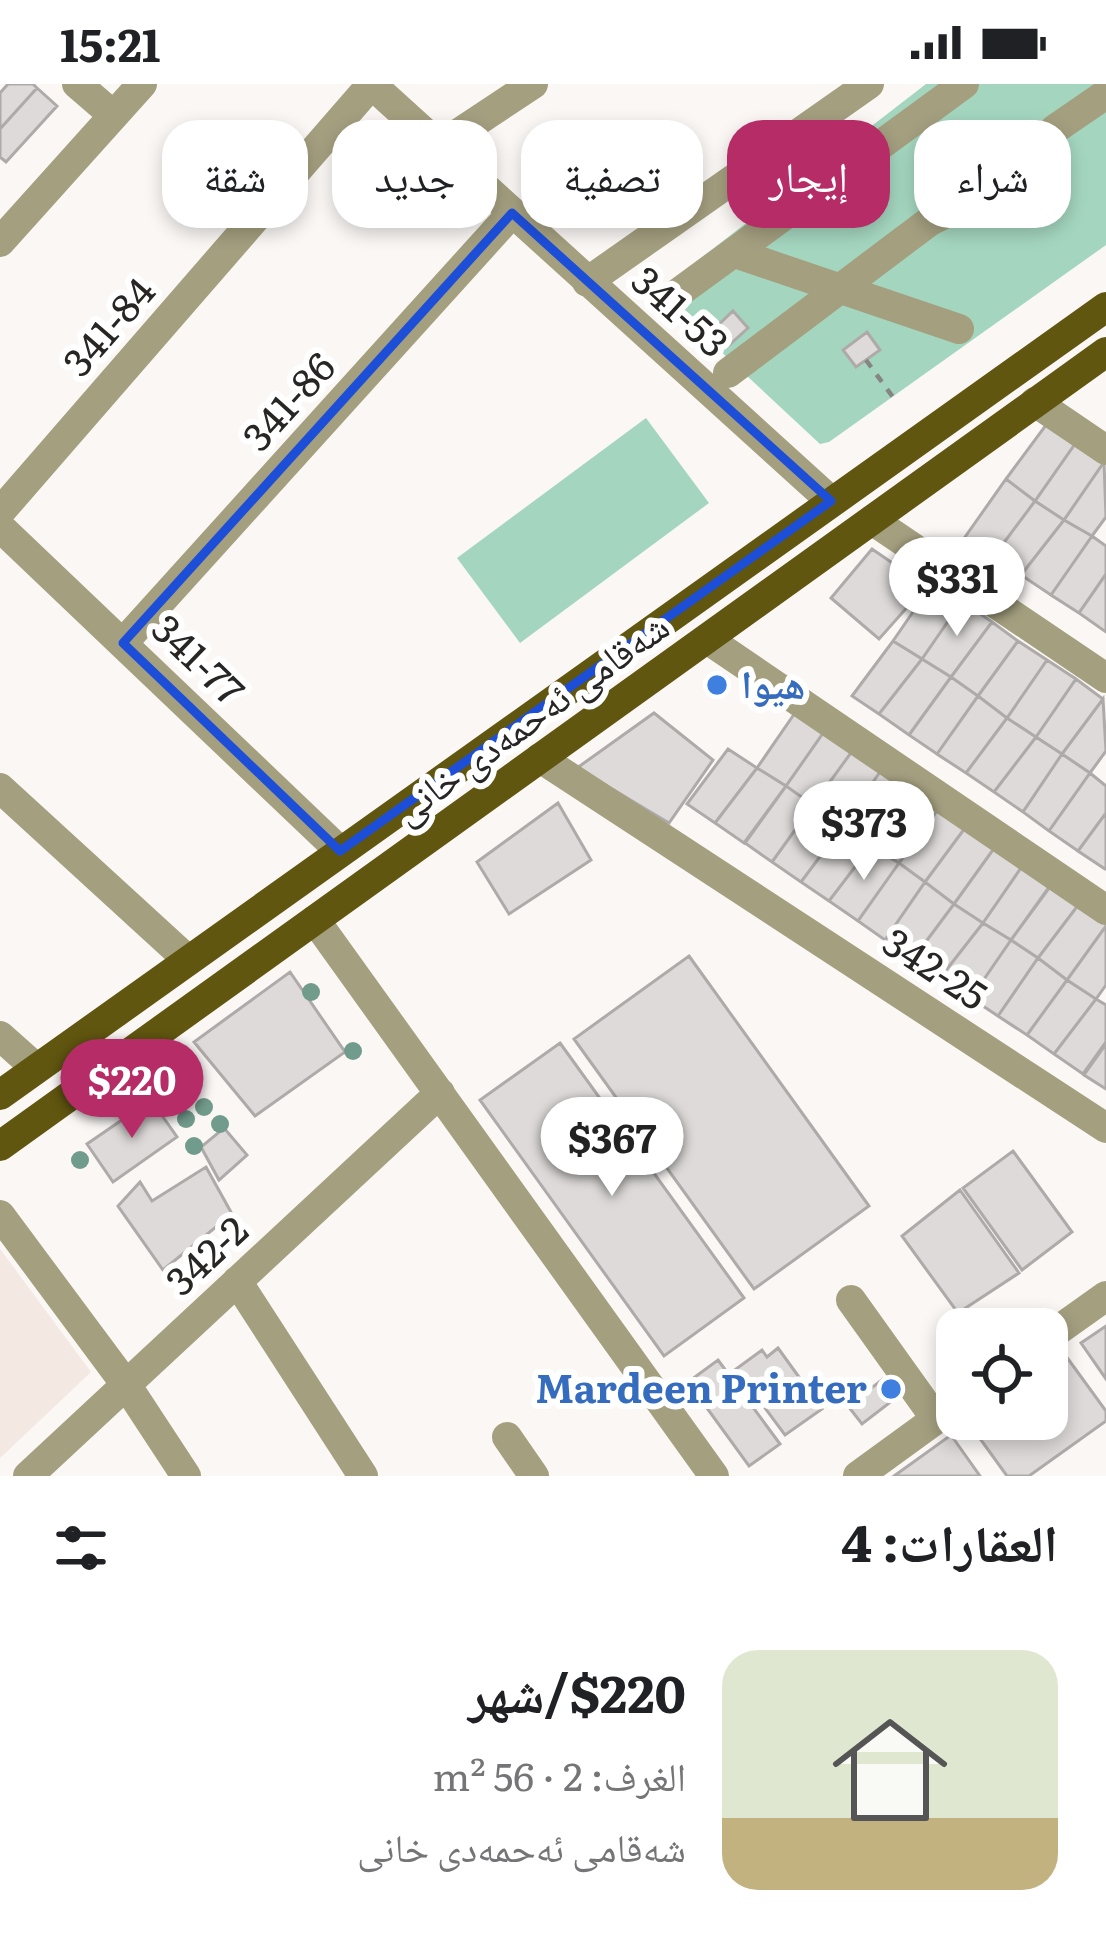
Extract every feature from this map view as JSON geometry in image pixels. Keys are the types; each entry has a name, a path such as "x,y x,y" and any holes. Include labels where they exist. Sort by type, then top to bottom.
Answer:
{"main road":[{"name":"شەقامی ئەحمەدی خانی","path":"0,1094 1106,307"},
{"name":"شەقامی ئەحمەدی خانی","path":"0,1147 1106,352"}],"street":[{"path":"77,84 113,115"},
{"path":"0,242 142,84"},
{"name":"341-53","path":"371,84 409,120"},
{"name":"341-84","path":"0,512 371,84"},
{"path":"479,120 533,84"},
{"path":"587,282 869,84"},
{"path":"674,296 964,84"},
{"path":"728,373 930,221 981,196 1004,207 1022,200 1032,183 1028,161 1055,130 1106,94"},
{"name":"341-53","path":"497,200 831,500"},
{"name":"341-86","path":"123,643 512,213"},
{"path":"735,253 959,329"},
{"path":"1036,403 1106,451"},
{"path":"872,520 1106,679"},
{"name":"341-77","path":"0,526 340,851"},
{"path":"707,640 1106,910"},
{"name":"342-25","path":"540,758 1106,1128"},
{"path":"0,788 188,960"},
{"path":"315,920 714,1476"},
{"path":"0,1036 37,1068"},
{"name":"342-2","path":"28,1476 440,1093"},
{"path":"0,1215 127,1386 186,1476"},
{"path":"237,1282 363,1476"},
{"path":"1068,1323 1106,1296"},
{"path":"851,1300 936,1400"},
{"path":"858,1476 936,1419"},
{"path":"508,1437 535,1476"}],"path":[{"path":"866,360 896,400"}],"highlighted area":[{"path":"512,213 831,501 340,851 123,643"}],"shaded area":[{"path":"0,1249 91,1372 0,1458"}],"green space":[{"path":"926,84 1106,84 1106,245 820,444 657,292 740,228 890,228 890,120 879,120"},
{"path":"646,418 709,503 520,643 457,558"}],"building":[{"path":"8,84 37,88 0,129 0,93"},
{"path":"37,88 57,106 6,162 0,157 0,129"},
{"path":"733,311 748,328 727,347 713,330"},
{"path":"867,332 880,350 856,367 843,350"},
{"path":"1046,425 1075,444 1035,501 1006,479"},
{"path":"1075,444 1104,462 1064,520 1035,501"},
{"path":"1104,462 1106,517 1092,536 1064,520"},
{"path":"1006,479 1035,501 994,556 965,537"},
{"path":"1035,501 1064,520 1021,575 994,556"},
{"path":"1064,520 1092,536 1051,595 1021,575"},
{"path":"1092,536 1106,546 1106,574 1079,613 1051,595"},
{"path":"872,549 926,586 879,639 831,598"},
{"path":"1106,574 1106,632 1079,613"},
{"path":"933,583 962,601 922,659 893,641"},
{"path":"962,601 992,622 951,677 922,659"},
{"path":"992,622 1018,641 978,696 951,677"},
{"path":"893,641 922,659 879,714 852,696"},
{"path":"1018,641 1047,660 1007,718 978,696"},
{"path":"922,659 951,677 909,735 879,714"},
{"path":"1047,660 1076,679 1036,737 1007,718"},
{"path":"951,677 978,696 937,754 909,735"},
{"path":"1076,679 1103,699 1062,754 1036,737"},
{"path":"978,696 1007,718 966,773 937,754"},
{"path":"1103,699 1106,751 1090,773 1062,754"},
{"path":"797,710 826,729 786,786 757,768"},
{"path":"654,713 713,760 669,823 577,768"},
{"path":"1007,718 1036,737 994,792 966,773"},
{"path":"826,729 853,750 813,805 786,786"},
{"path":"1036,737 1062,754 1023,812 994,792"},
{"path":"728,749 757,768 715,823 687,804"},
{"path":"853,750 882,769 842,827 813,805"},
{"path":"1062,754 1090,773 1049,831 1023,812"},
{"path":"757,768 786,786 744,843 715,823"},
{"path":"882,769 912,788 871,846 842,827"},
{"path":"1090,773 1106,786 1106,813 1078,851 1049,831"},
{"path":"786,786 813,805 772,862 745,843"},
{"path":"912,788 939,808 899,863 871,846"},
{"path":"558,803 591,860 509,914 477,862"},
{"path":"813,805 842,827 801,882 772,862"},
{"path":"939,808 965,828 925,882 899,863"},
{"path":"1106,813 1106,869 1105,869 1078,851"},
{"path":"842,827 871,846 829,901 801,882"},
{"path":"965,828 995,847 954,904 925,882"},
{"path":"871,846 899,863 858,921 829,901"},
{"path":"995,847 1023,865 983,923 954,904"},
{"path":"899,863 925,882 885,940 858,921"},
{"path":"1023,865 1052,883 1011,940 983,923"},
{"path":"925,882 954,904 913,959 885,940"},
{"path":"1052,884 1079,904 1038,958 1011,940"},
{"path":"954,904 983,923 940,978 913,959"},
{"path":"1079,904 1106,921 1106,926 1067,980 1038,958"},
{"path":"983,923 1011,940 971,998 940,978"},
{"path":"1106,926 1106,985 1096,999 1067,980"},
{"path":"1011,940 1038,958 998,1016 971,998"},
{"path":"689,956 869,1206 754,1289 574,1039"},
{"path":"1038,958 1067,980 1027,1035 998,1016"},
{"path":"290,972 345,1052 255,1116 194,1042"},
{"path":"1067,980 1096,999 1054,1054 1027,1035"},
{"path":"1096,999 1106,1005 1106,1042 1083,1074 1054,1054"},
{"path":"560,1043 744,1298 664,1356 480,1100"},
{"path":"1106,1044 1106,1089 1084,1075"},
{"path":"151,1100 177,1137 113,1182 87,1144"},
{"path":"224,1128 247,1155 219,1180 201,1147"},
{"path":"1013,1151 1072,1232 1022,1270 963,1188"},
{"path":"206,1167 232,1214 163,1270 118,1206 140,1182 152,1201"},
{"path":"960,1190 1019,1273 966,1308 954,1308 902,1236"},
{"path":"1106,1326 1106,1379 1081,1343"},
{"path":"778,1348 822,1409 785,1435 736,1369 762,1350 767,1357"},
{"path":"1068,1359 1106,1411 1106,1421 1029,1476 1007,1476 981,1440 1068,1440"},
{"path":"718,1360 780,1444 749,1466 688,1382"},
{"path":"883,1379 897,1397 862,1424 848,1406"},
{"path":"944,1440 955,1440 980,1476 894,1476"}],"place":[{"name":"هيوا","path":"717,685"},
{"name":"Mardeen Printer","path":"891,1389"}]}
